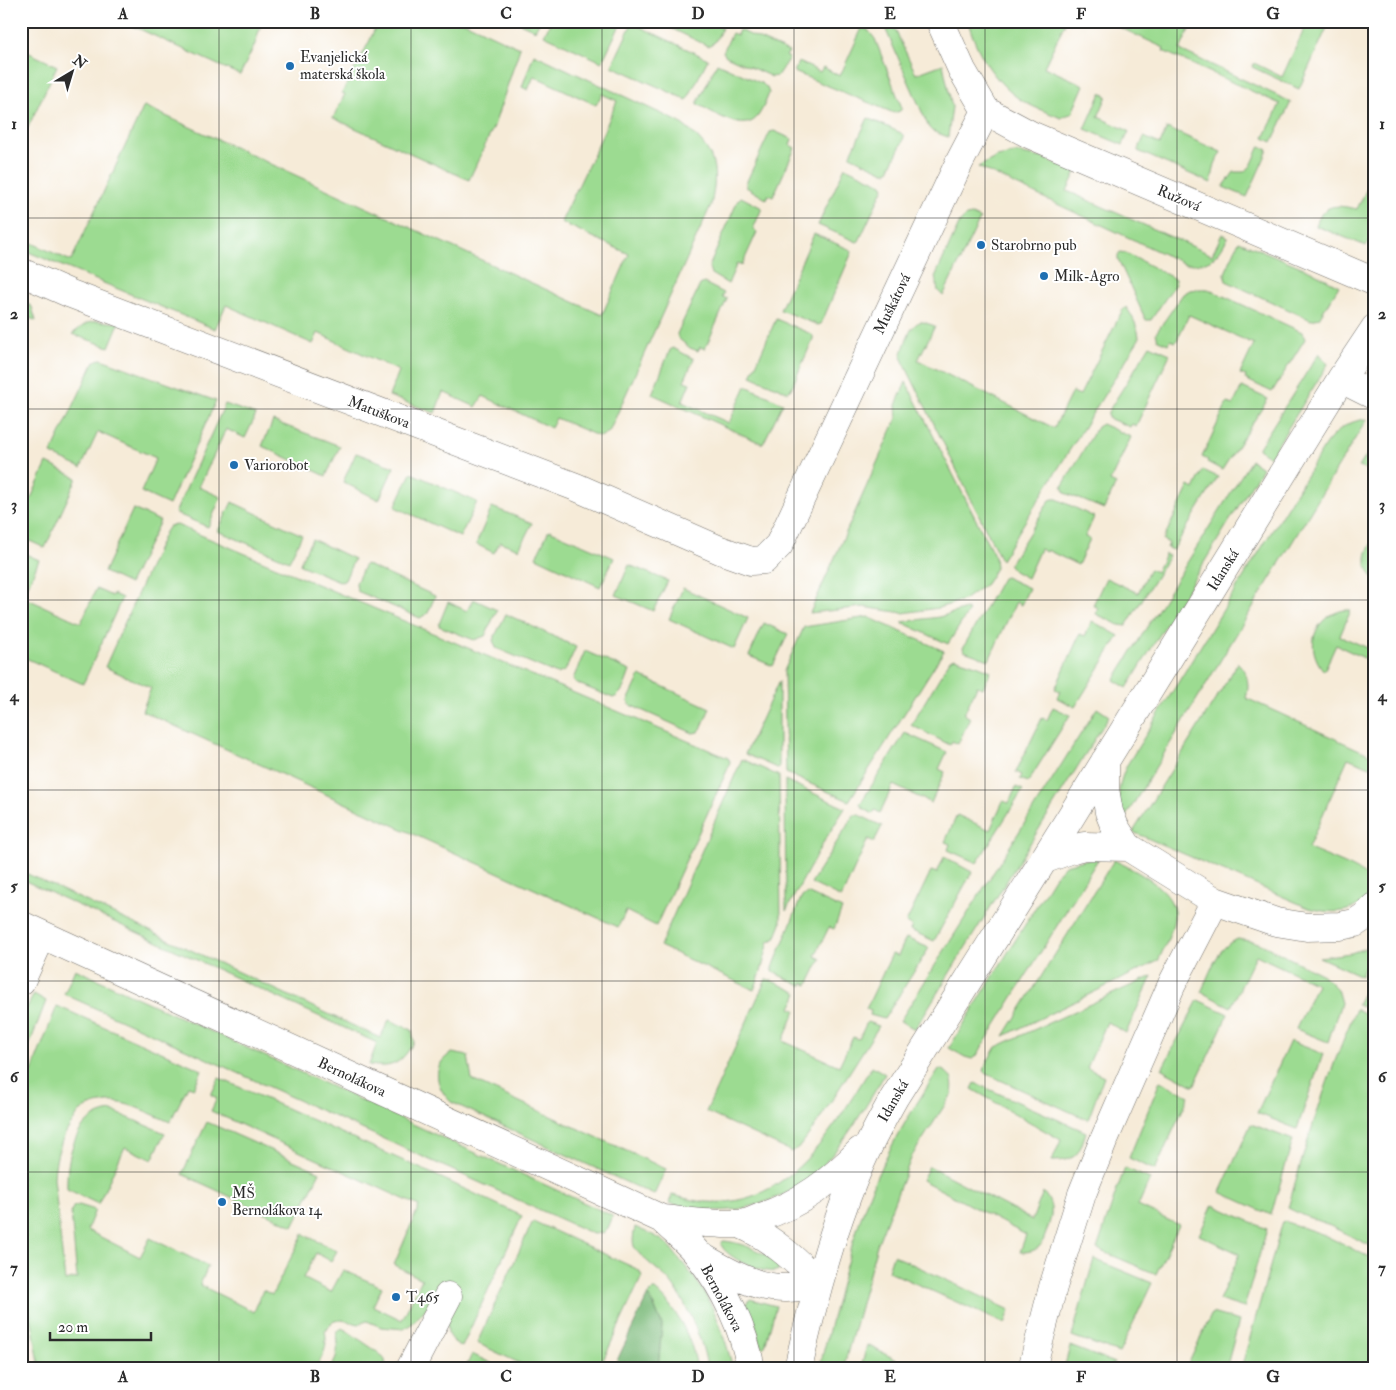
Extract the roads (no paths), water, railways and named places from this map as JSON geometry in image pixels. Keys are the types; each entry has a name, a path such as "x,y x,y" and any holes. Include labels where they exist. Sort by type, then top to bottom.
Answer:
{"street":[{"path":"940,21 962,70 986,110"},
{"name":"Ružová","path":"986,110 1031,135 1375,282"},
{"name":"Muškátová","path":"736,556 751,561 764,560 779,545 986,110"},
{"name":"Matuškova","path":"21,272 70,294 576,487 736,556"},
{"name":"Idanská","path":"798,1369 818,1283 849,1191 871,1140 925,1047 1043,860 1340,379 1375,328"},
{"path":"1340,379 1375,396"},
{"path":"1105,760 1105,789 1109,812 1115,827 1128,847 1215,900 1276,922 1306,927 1340,926 1355,923 1375,907"},
{"path":"1043,860 1084,846 1128,847"},
{"path":"1032,1369 1053,1287 1082,1194 1172,984 1215,900"},
{"name":"Bernolákova","path":"21,981 32,930 662,1219 700,1256 723,1292 746,1345 751,1369"},
{"name":"Bernolákova","path":"740,1224 782,1210 818,1190 841,1171 871,1140"},
{"name":"Bernolákova","path":"662,1219 740,1224 759,1232 776,1244 818,1283"},
{"name":"Bernolákova","path":"700,1256 726,1271 764,1286 787,1288 818,1283"},
{"path":"410,1369 448,1296"}],"place":[{"name":"Evanjelická materská škola","path":"290,66"},
{"name":"Starobrno pub","path":"981,245"},
{"name":"Milk-Agro","path":"1044,276"},
{"name":"Variorobot","path":"234,465"},
{"name":"MŠ Bernolákova 14","path":"222,1202"},
{"name":"T465","path":"396,1297"}]}
